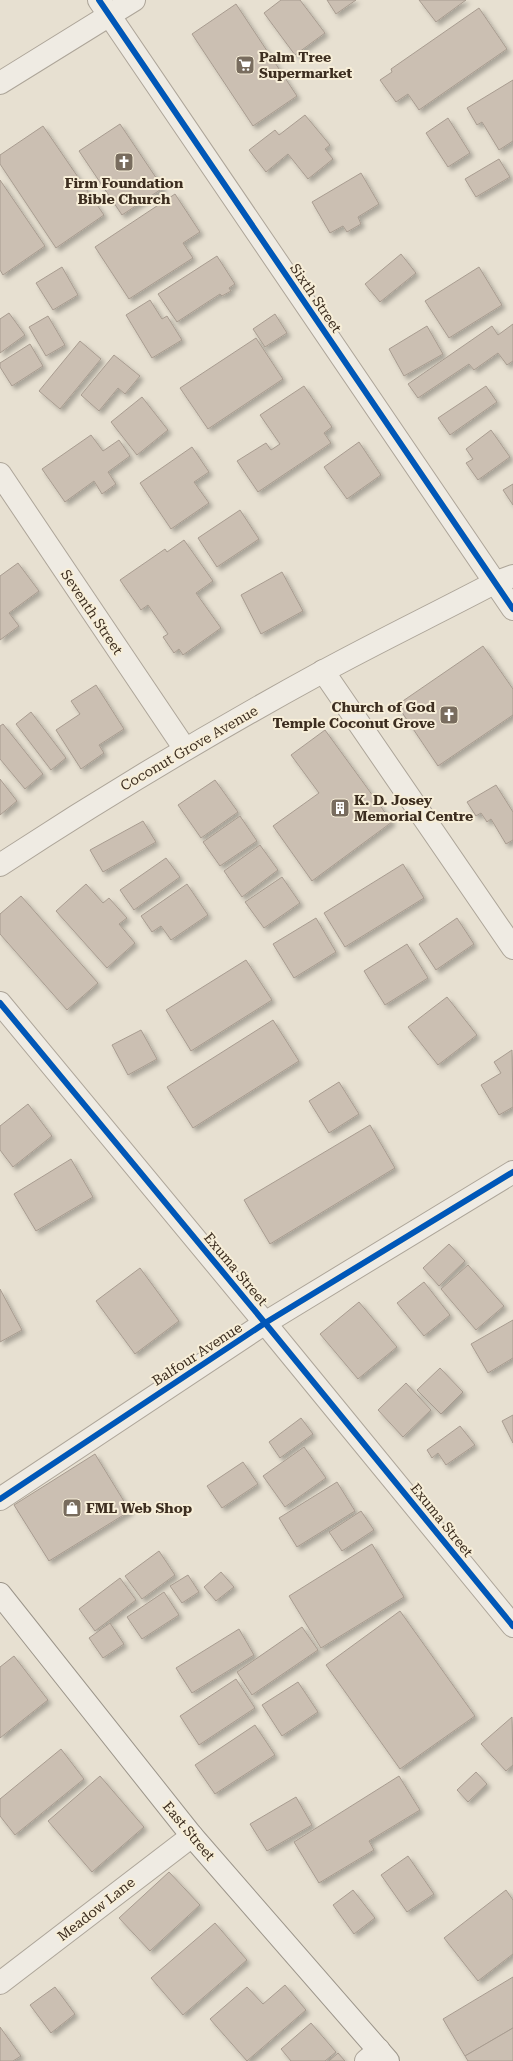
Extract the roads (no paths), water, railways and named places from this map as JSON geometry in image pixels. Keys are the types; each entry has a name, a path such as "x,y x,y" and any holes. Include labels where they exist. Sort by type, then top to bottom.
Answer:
{"street":[{"path":"0,83 104,7 134,0"},
{"name":"Sixth Street","path":"104,7 504,580 513,610"},
{"name":"Seventh Street","path":"0,474 185,749"},
{"name":"Coconut Grove Avenue","path":"0,865 85,809 185,749 323,671 504,580"},
{"path":"323,671 513,948"},
{"name":"Exuma Street","path":"0,1004 265,1323 513,1626"},
{"name":"Balfour Avenue","path":"0,1498 265,1323 513,1172"},
{"name":"East Street","path":"0,1594 192,1836 378,2057"},
{"name":"Meadow Lane","path":"0,1983 192,1836"}],"place":[{"name":"Palm Tree Supermarket","path":"245,65"},
{"name":"Firm Foundation Bible Church","path":"124,162"},
{"name":"Church of God Temple Coconut Grove","path":"449,715"},
{"name":"K. D. Josey Memorial Centre","path":"340,808"},
{"name":"FML Web Shop","path":"72,1508"}]}
